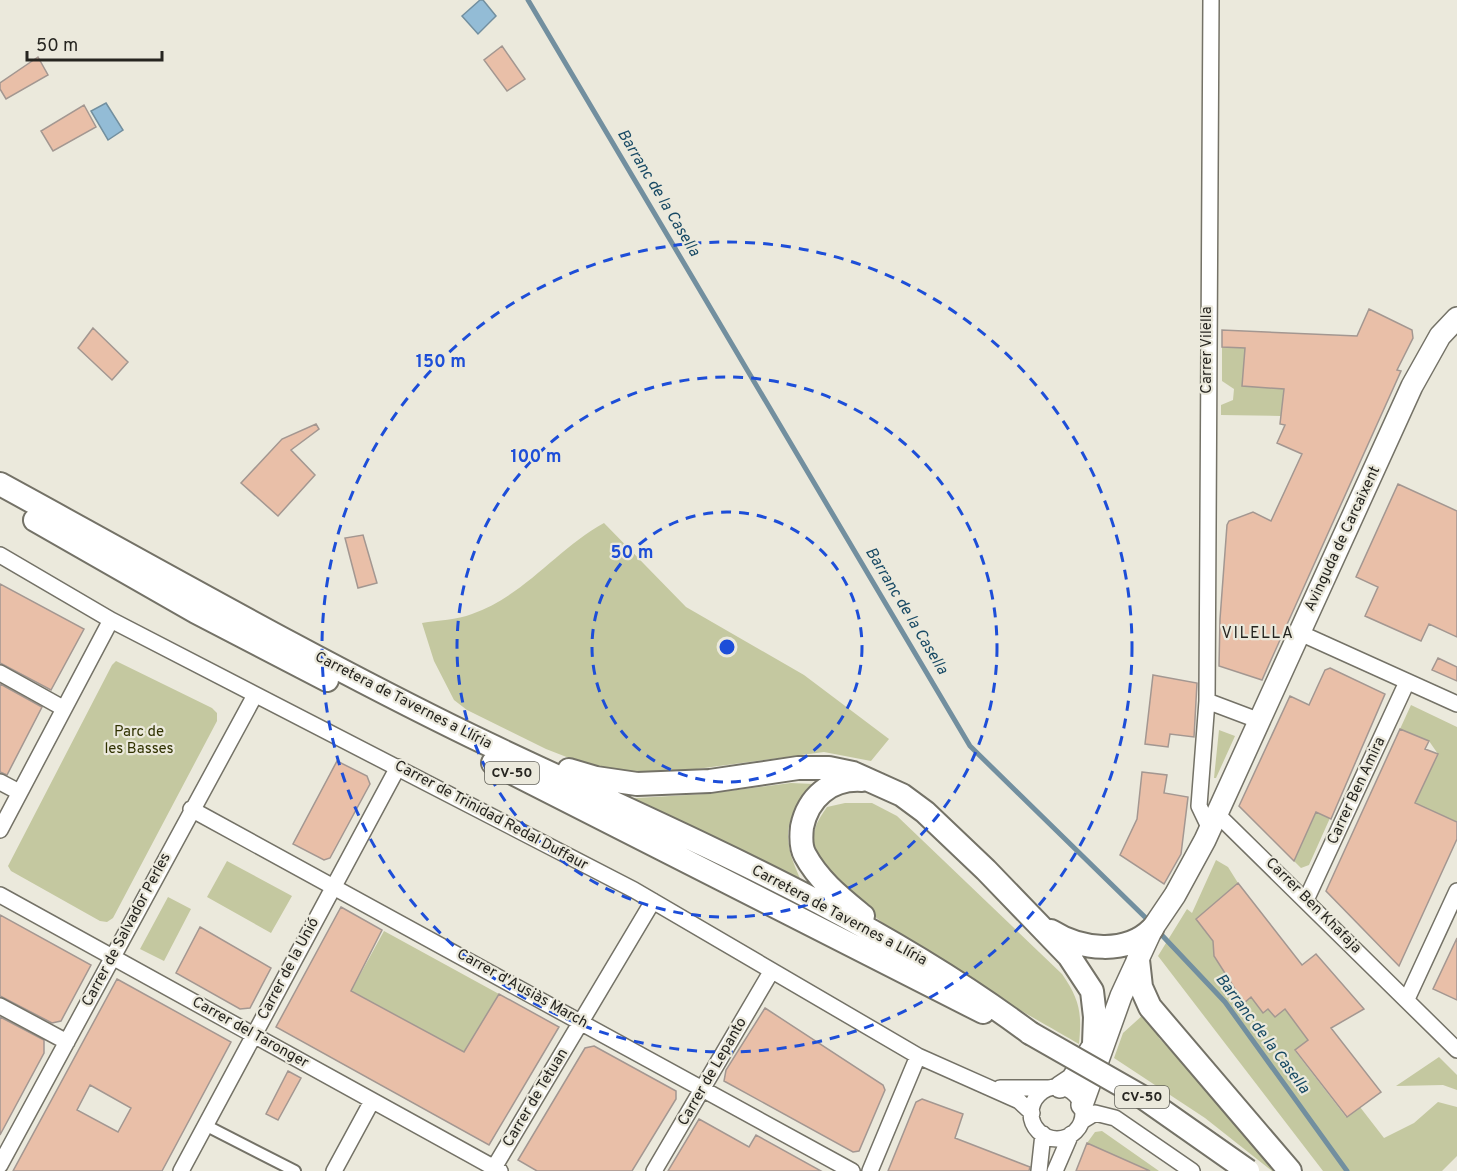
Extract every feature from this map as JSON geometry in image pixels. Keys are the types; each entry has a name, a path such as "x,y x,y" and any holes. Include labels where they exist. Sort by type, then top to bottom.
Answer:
{"main road":[{"name":"Avinguda de Carcaixent","path":"1115,1008 1143,944 1175,895 1214,822 1412,386 1440,336 1457,318"},
{"name":"Carretera de Tavernes a Llíria","path":"0,484 311,654 435,718 728,857 916,957 979,994 1030,1033"},
{"name":"Carretera de Tavernes a Llíria","path":"0,500 196,612 972,1007 1030,1033 1144,1098 1248,1171"},
{"path":"311,654 351,669 538,758 596,778 637,784 666,783 710,781 798,768 829,768 873,780 902,795 925,812 1052,932 1078,943 1119,946 1143,944 1141,987 1150,1007 1290,1171"},
{"path":"873,780 854,779 839,782 826,788 812,800 805,814 801,833 803,852 817,873 839,897 916,957"},
{"path":"1031,914 1087,980 1094,1001 1094,1044"},
{"path":"1055,1088 1072,1079 1115,1008"},
{"path":"1082,1113 1115,1008"}],"street":[{"name":"Carrer Vilella","path":"1211,0 1207,701 1199,806 1214,822"},
{"name":"Carrer de Trinidad Redal Duffaur","path":"0,555 111,620 653,901 918,1056 1019,1101 1032,1113"},
{"path":"0,830 111,620"},
{"path":"1300,633 1457,704"},
{"path":"0,673 63,708"},
{"name":"Carrer Ben Amira","path":"1306,900 1407,681"},
{"name":"Carrer de Salvador Perles","path":"0,1165 191,809 255,695"},
{"path":"1207,701 1260,721"},
{"name":"Carrer de la Unió","path":"181,1171 398,767"},
{"path":"0,782 19,792"},
{"name":"Carrer d'Ausiàs March","path":"191,809 852,1171"},
{"name":"Carrer Ben Khafaja","path":"1214,822 1306,900 1457,1050"},
{"path":"1407,999 1457,891"},
{"name":"Carrer del Taronger","path":"0,895 254,1034 495,1170"},
{"name":"Carrer de Tetuan","path":"495,1170 653,901"},
{"name":"Carrer de Lepanto","path":"654,1171 771,972"},
{"path":"0,1006 67,1042"},
{"path":"870,1171 918,1056"},
{"name":"Carrer de Trinidad Redal Duffaur","path":"978,1084 1022,1090 1055,1088"},
{"path":"1071,1134 1054,1138 1043,1134 1035,1125 1032,1113 1037,1097 1055,1088 1071,1091 1082,1113"},
{"path":"334,1171 372,1101"},
{"path":"1055,1171 1082,1113"},
{"path":"1082,1113 1095,1113 1115,1118 1192,1171"},
{"path":"205,1125 295,1171"},
{"path":"1039,1171 1043,1134"}],"green space":[{"path":"1222,347 1246,348 1284,389 1281,416 1221,415 1221,405 1233,400 1234,389 1222,381"},
{"path":"604,523 686,607 804,675 889,739 871,761 824,752 674,772 611,770 582,763 546,749 467,710 454,700 434,661 422,623 460,618 491,606 508,596"},
{"name":"Parc de les Basses","path":"116,661 212,708 217,713 217,721 113,918 107,922 100,921 11,871 8,866"},
{"path":"1411,705 1457,727 1457,822 1415,803 1438,754 1429,741 1400,729"},
{"path":"1219,730 1235,736 1214,778"},
{"path":"791,783 814,784 795,811 788,834 792,859 805,889 620,799 705,794"},
{"path":"845,803 872,803 897,816 1062,974 1073,992 1080,1015 1079,1044 976,984 891,929 856,901 829,875 816,853 814,834 817,823 827,807"},
{"path":"1316,812 1330,818 1309,865 1301,868 1294,861"},
{"path":"1216,860 1228,867 1238,883 1196,919 1213,941 1214,956 1244,1002 1251,997 1263,1013 1268,1009 1275,1017 1285,1009 1308,1040 1295,1051 1346,1117 1360,1107 1384,1138 1414,1123 1438,1102 1457,1107 1457,1156 1442,1171 1323,1171 1158,956 1187,909 1192,913"},
{"path":"227,861 292,896 271,933 207,897"},
{"path":"168,897 191,909 164,961 140,949"},
{"path":"384,931 499,994 464,1052 351,991"},
{"path":"1144,1014 1156,1028 1159,1038 1282,1171 1272,1171 1205,1118 1114,1058 1123,1033"},
{"path":"1439,1057 1457,1075 1457,1090 1443,1085 1396,1086"},
{"path":"1102,1131 1159,1171 1142,1171 1143,1168 1087,1143 1095,1132"}],"water":[{"path":"480,0 483,0 496,16 478,34 462,16"},
{"path":"106,103 123,130 108,140 91,111"}],"building":[{"path":"502,46 525,79 507,91 484,60"},
{"path":"38,57 48,75 6,99 0,89 0,83"},
{"path":"84,105 96,127 53,151 41,131"},
{"path":"1369,309 1412,330 1413,338 1397,370 1401,371 1262,680 1219,666 1227,525 1229,521 1253,512 1271,521 1302,454 1277,443 1285,425 1280,424 1284,389 1242,386 1245,348 1222,347 1222,330 1357,336"},
{"path":"93,328 128,362 112,380 78,348"},
{"path":"316,424 319,429 291,450 315,475 278,516 241,483 282,439"},
{"path":"1398,484 1457,511 1457,637 1429,624 1421,641 1365,616 1378,587 1356,577"},
{"path":"363,535 377,583 358,588 345,538"},
{"path":"0,584 84,629 51,690 0,663"},
{"path":"1438,658 1457,667 1457,681 1432,670"},
{"path":"1330,668 1385,694 1331,819 1316,812 1294,861 1239,806 1290,696 1309,705 1325,670"},
{"path":"1153,675 1197,683 1194,737 1170,734 1168,747 1145,744"},
{"path":"0,684 42,707 7,775 0,772"},
{"path":"1400,729 1429,741 1425,749 1438,754 1415,803 1457,822 1457,839 1399,966 1326,891"},
{"path":"337,761 367,776 370,784 330,858 324,860 293,844"},
{"path":"1142,772 1167,775 1164,793 1188,797 1181,854 1164,884 1120,855 1137,819"},
{"path":"1238,883 1302,965 1316,954 1364,1009 1331,1028 1381,1092 1347,1117 1295,1050 1308,1040 1285,1009 1275,1017 1268,1009 1263,1013 1251,997 1244,1003 1214,956 1213,941 1196,919"},
{"path":"341,907 382,930 351,991 464,1052 499,994 559,1027 489,1145 276,1027"},
{"path":"0,915 91,965 61,1021 52,1023 0,996"},
{"path":"200,927 271,968 250,1008 240,1009 176,973"},
{"path":"1457,938 1457,1000 1433,989"},
{"path":"117,979 231,1042 162,1171 13,1171","holes":["90,1085 131,1108 118,1132 77,1110"]},
{"path":"765,1008 883,1085 885,1090 859,1151 853,1152 724,1081 726,1070"},
{"path":"0,1017 44,1040 44,1053 0,1135"},
{"path":"594,1046 676,1091 676,1099 632,1171 537,1171 518,1160 585,1048"},
{"path":"288,1071 301,1078 278,1120 266,1114"},
{"path":"922,1099 963,1114 955,1138 1030,1167 1029,1171 888,1171 916,1102"},
{"path":"699,1119 749,1147 756,1135 821,1171 668,1171"},
{"path":"1087,1143 1150,1171 1076,1171"}],"waterway":[{"name":"Barranc de la Casella","path":"528,0 970,746 1151,923"},
{"name":"Barranc de la Casella","path":"1157,930 1225,1002 1347,1171"}],"district":[{"name":"VILELLA","path":"1258,634"}]}
